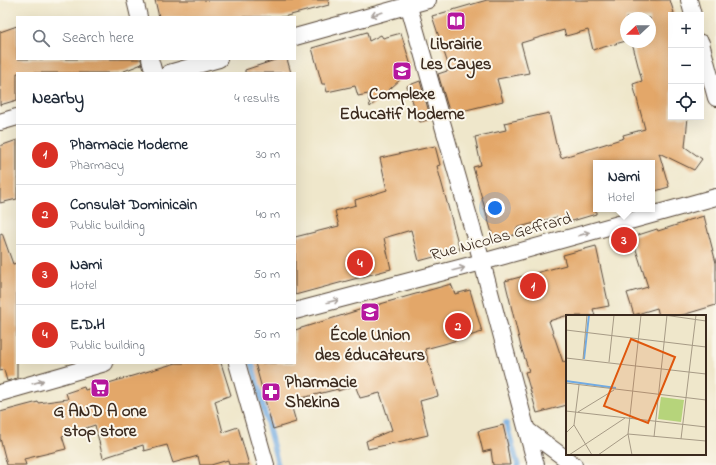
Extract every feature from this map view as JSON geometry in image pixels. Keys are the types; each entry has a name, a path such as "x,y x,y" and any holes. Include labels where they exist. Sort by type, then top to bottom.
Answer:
{"street":[{"path":"135,0 139,16"},
{"path":"296,38 407,3 428,0"},
{"path":"689,0 692,12"},
{"path":"407,3 482,262 536,465"},
{"path":"702,48 716,98"},
{"path":"150,60 154,72"},
{"path":"173,72 215,60"},
{"path":"0,122 16,117"},
{"name":"Rue Nicolas Geffrard","path":"296,311 482,262 716,197"},
{"path":"0,393 102,364"},
{"path":"237,364 266,465"},
{"path":"527,430 574,465"}],"building":[{"path":"155,0 328,0 329,5 287,16 159,16"},
{"path":"487,0 670,0 674,12 668,12 668,120 688,120 685,147 702,159 694,170 659,153 669,187 655,191 655,160 593,160 593,212 596,212 596,214 559,225 557,217 516,228 518,234 494,240 473,167 481,165 475,137 506,130 504,123 549,113 556,144 561,158 624,138 623,135 645,129 633,84 642,81 634,48 656,48 656,12 620,12 620,43 593,50 588,30 566,36 564,30 521,43 529,73 497,79 503,101 450,114 438,74 450,70 432,16"},
{"path":"16,26 16,60 141,60 142,64 122,72 16,72 16,100 0,105 0,32"},
{"path":"367,32 369,41 381,35 383,38 401,33 412,69 370,107 368,94 358,96 355,86 327,92 325,84 322,84 312,48"},
{"path":"275,60 287,60 291,72 245,72 245,70"},
{"path":"420,81 431,119 420,122 407,86"},
{"path":"16,140 16,199 0,203 0,146"},
{"path":"435,146 440,165 437,166 460,250 419,261 411,230 384,238 391,269 296,295 296,237 339,226 335,211 356,205 355,200 387,190 380,158"},
{"path":"704,216 716,263 716,305 682,315 659,315 657,308 634,315 627,293 648,287 632,237 657,229 658,231"},
{"path":"2,233 13,264 16,263 17,378 7,381 4,370 0,371 0,234"},
{"path":"596,246 609,306 593,309 595,315 566,315 549,321 563,362 566,361 566,405 537,413 525,372 529,371 521,347 505,281 566,265 563,255"},
{"path":"451,284 455,294 470,290 482,332 425,349 438,396 420,401 428,435 368,449 366,441 392,430 380,393 360,398 355,385 338,391 338,389 290,401 296,422 273,429 255,364 296,364 296,330"},
{"path":"173,364 221,364 231,395 215,401 223,432 238,427 249,465 229,465 228,460 211,465 200,465 198,456 173,463 167,445 144,451 143,445 103,458 95,425 62,436 66,449 24,459 26,465 7,465 0,438 0,412 38,402 68,399 66,393 84,387 85,390"},
{"path":"503,425 508,446 510,465 493,465 491,450 483,452 478,431"}],"waterway":[{"path":"252,364 278,465"},
{"path":"506,423 518,465"}],"place":[{"name":"Librairie Les Cayes","path":"456,21"},
{"name":"Complexe Educatif Moderne","path":"402,71"},
{"name":"Nami","path":"624,240"},
{"name":"E.D.H","path":"360,263"},
{"name":"Pharmacie Moderne","path":"533,286"},
{"name":"École Union des éducateurs","path":"370,312"},
{"name":"Consulat Dominicain","path":"458,326"},
{"name":"G AND A one stop store","path":"100,388"},
{"name":"Pharmacie Shekina","path":"271,392"}]}
